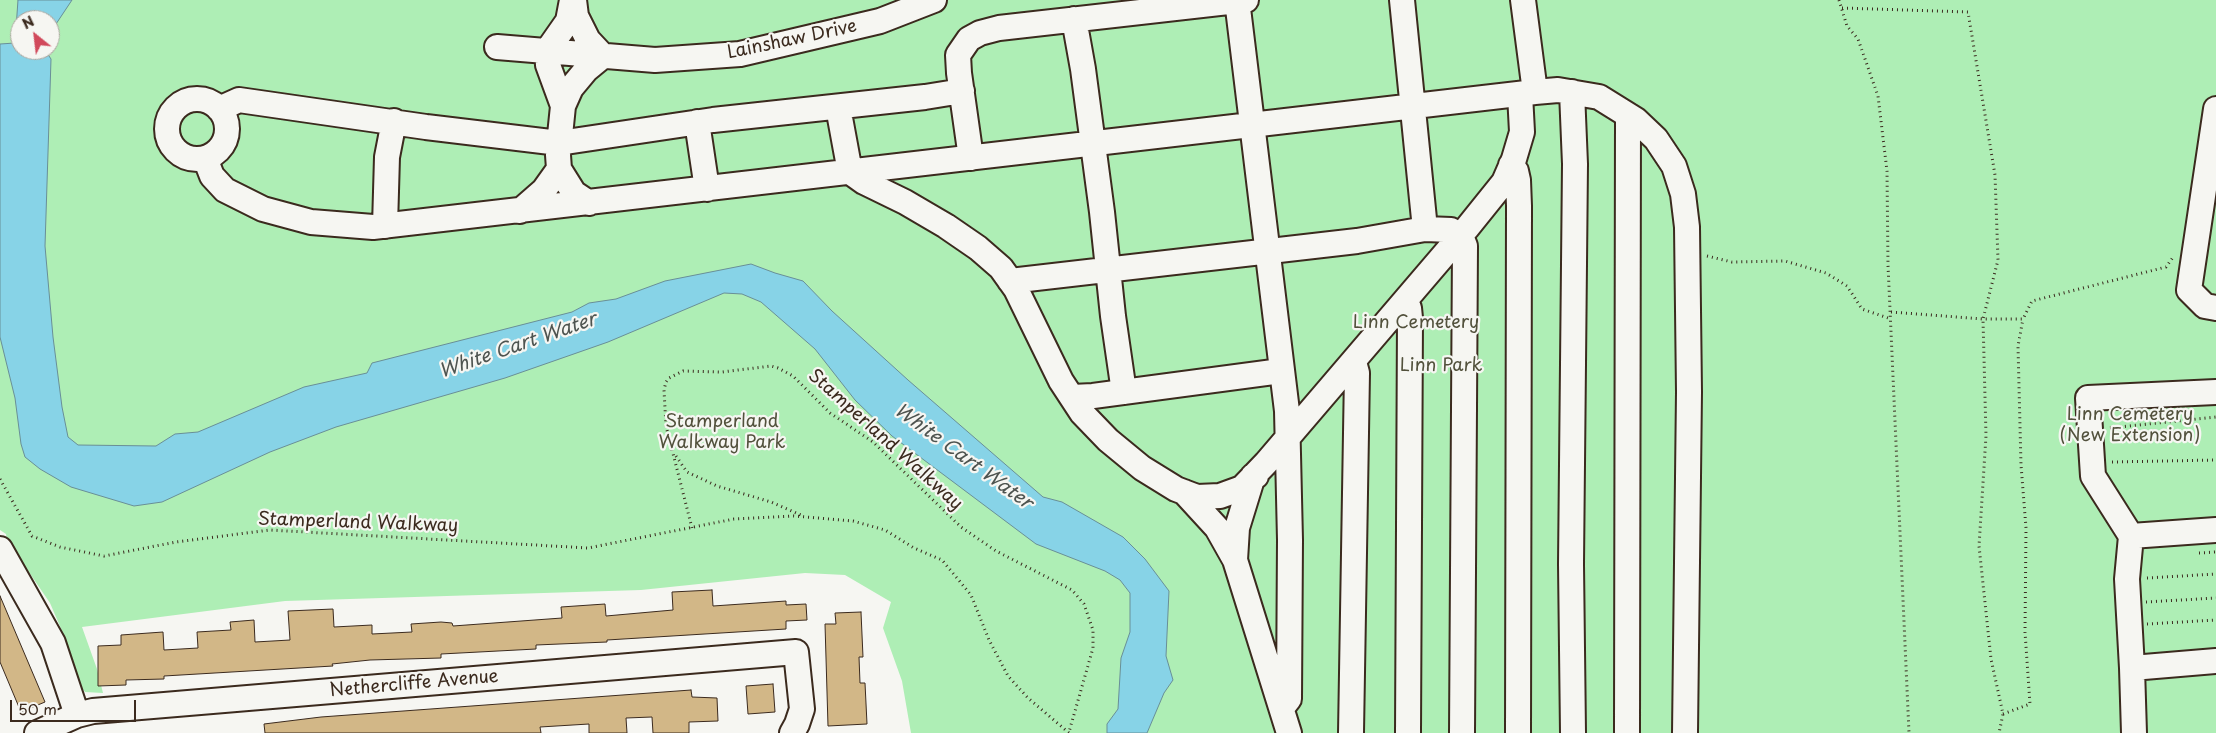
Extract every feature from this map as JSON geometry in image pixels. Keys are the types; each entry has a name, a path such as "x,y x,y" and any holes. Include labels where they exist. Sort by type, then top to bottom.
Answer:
{"street":[{"path":"563,106 548,66 547,52 568,21 573,0"},
{"path":"573,0 576,16 584,32 603,56 586,70 571,88 563,106 559,142 559,169 574,193 589,203"},
{"name":"Lainshaw Drive","path":"497,47 655,60 740,54 880,21 934,0"},
{"path":"1402,0 1425,229"},
{"path":"838,107 850,172 864,182 905,202 946,226 984,253 1001,268 1010,281 1061,381 1082,413 1108,440 1142,468 1184,492 1197,497 1220,496 1242,488 1288,438 1433,270 1504,182 1522,132 1528,93 1522,0"},
{"path":"971,158 958,56 969,39 980,33 999,28 1240,1 1251,126 1288,438 1290,540 1289,699 1282,708"},
{"path":"1074,19 1083,69 1124,392"},
{"path":"205,158 212,176 225,190 263,209 311,222 372,227 1528,93 1558,90 1599,98 1628,115 1656,139 1674,166 1683,194 1687,253 1689,392 1685,733"},
{"path":"219,108 239,100 559,142 698,122 925,98 962,91"},
{"path":"1572,92 1575,164 1572,564 1573,733"},
{"path":"192,99 211,102 219,108 227,127 222,147 205,158 190,158 177,152 167,136 166,126 174,108 192,99"},
{"path":"2216,109 2189,290 2205,306 2216,308"},
{"path":"1626,733 1628,115"},
{"path":"385,226 387,157 394,121"},
{"path":"698,122 707,189"},
{"path":"1511,165 1516,171 1518,180 1519,206 1518,733"},
{"path":"520,211 544,190 559,169"},
{"path":"1010,281 1357,240 1425,229 1451,230 1461,236 1465,246 1462,733"},
{"path":"1433,270 1452,277 1464,295"},
{"path":"1405,302 1409,308 1408,733"},
{"path":"1374,338 1395,339 1408,350"},
{"path":"1352,733 1357,373 1354,362"},
{"path":"1072,397 1281,372"},
{"path":"2134,733 2127,579 2131,536 2093,476 2088,398 2216,392"},
{"path":"1322,397 1347,407 1356,417"},
{"path":"1253,476 1267,476 1278,480 1288,490"},
{"path":"1235,560 1237,528 1253,476"},
{"path":"1184,492 1217,528 1235,560 1289,733"},
{"path":"2131,536 2216,530"},
{"path":"0,549 53,643 77,715"},
{"name":"Nethercliffe Avenue","path":"37,733 77,715 103,710 796,652 802,709 792,733"},
{"path":"2132,668 2216,661"}],"path":[{"path":"1839,0 1847,26 1858,38 1878,96 1887,171 1890,312 1909,733"},
{"path":"1842,8 1968,12 1995,175 1998,260 1983,319 1986,436 1979,546 1991,659 2003,714 1999,733"},
{"path":"2003,714 2030,704 2025,632 2026,528 2020,465 2018,346 2023,319 2032,301 2166,268 2177,251"},
{"path":"1687,253 1732,262 1785,261 1826,273 1847,286 1862,309 1891,320"},
{"path":"1890,312 1983,319 2023,319"},
{"name":"Stamperland Walkway","path":"0,479 32,536 60,548 104,556 176,542 270,530 588,548 692,528 734,519 806,517 853,521 885,530 914,548 942,560 971,595 989,640 1008,676 1028,698 1069,732 1093,648 1093,630 1084,604 1072,590 996,551 961,527 873,442 830,413 794,376 771,366 722,372 683,371 669,378 664,390 666,426 692,528"},
{"path":"2090,430 2216,417"},
{"path":"674,454 686,472 717,486 771,502 806,517"},
{"path":"2092,463 2216,460"},
{"path":"2127,579 2216,574"},
{"path":"2129,614 2216,598"},
{"path":"2129,614 2216,620"}],"green space":[{"name":"Linn Park","path":"0,0 2216,0 2216,733 911,733 902,681 883,628 891,602 845,575 805,573 641,590 285,601 82,627 97,669 103,693 85,692 80,686 62,631 50,603 7,540 6,534 0,530"}],"water":[{"path":"18,0 72,0 60,18 60,10 17,10"},
{"name":"White Cart Water","path":"10,43 10,60 51,60 45,246 53,337 62,407 68,437 78,445 156,446 175,434 198,432 304,387 367,373 372,363 572,312 589,303 616,299 665,281 751,264 803,281 832,311 908,380 1043,497 1062,502 1123,537 1145,559 1169,591 1166,656 1173,680 1164,693 1147,733 1107,733 1107,724 1118,709 1121,658 1130,632 1130,593 1120,580 1105,571 1036,544 892,436 855,400 815,349 761,302 742,294 724,293 608,342 505,378 336,427 270,452 162,502 134,506 71,487 40,469 25,457 21,444 15,398 0,337 0,44"}],"building":[{"path":"712,590 713,606 786,601 786,605 806,604 807,620 786,621 786,629 607,640 607,642 536,645 536,649 441,654 441,658 370,660 332,664 333,666 164,676 164,679 126,680 126,685 98,686 98,646 121,645 121,635 163,632 164,650 198,648 197,632 231,630 230,622 254,620 255,642 290,640 288,611 333,609 334,627 372,625 372,634 412,632 411,624 441,622 452,623 453,626 562,618 561,607 605,604 606,616 673,610 672,592"},
{"path":"0,596 45,702 21,712 0,662"},
{"path":"861,612 863,657 859,657 860,683 865,683 867,724 828,726 825,624 836,624 835,613"},
{"path":"773,684 775,712 748,714 746,686"},
{"path":"691,690 692,697 717,698 718,721 689,722 689,733 653,733 652,717 626,718 627,733 589,733 589,724 540,727 541,733 265,733 264,724 321,717"}],"park label":[{"name":"Linn Cemetery","path":"1416,323"},
{"name":"Linn Cemetery (New Extension)","path":"2130,425"},
{"name":"Stamperland Walkway Park","path":"722,432"}]}
